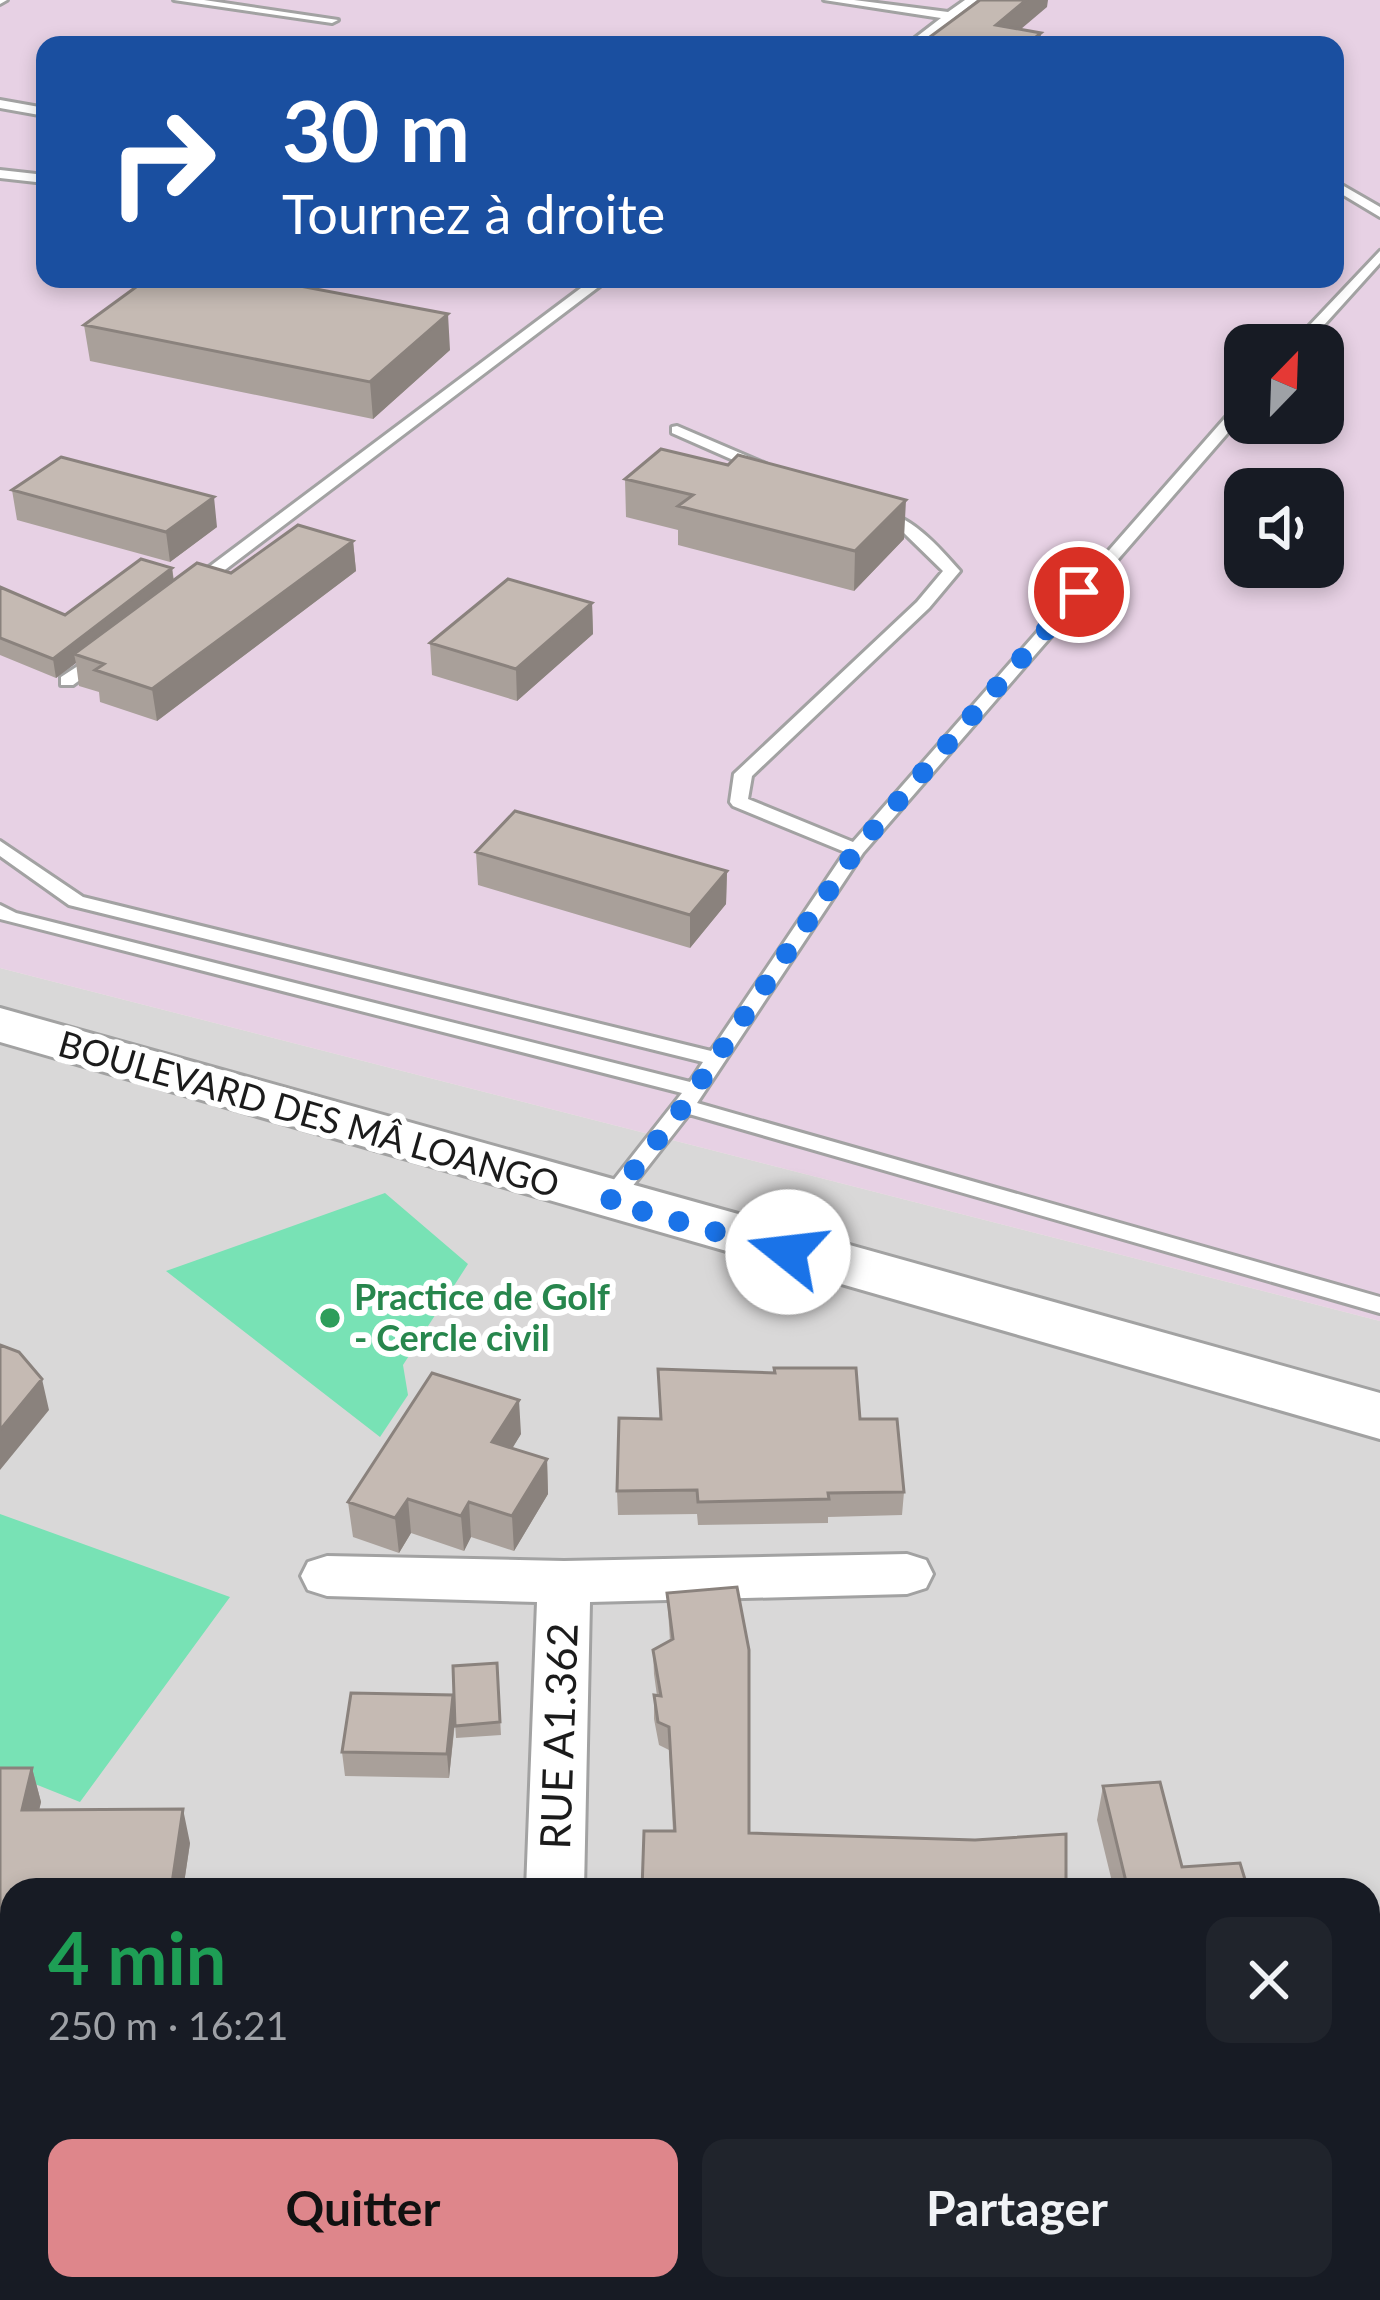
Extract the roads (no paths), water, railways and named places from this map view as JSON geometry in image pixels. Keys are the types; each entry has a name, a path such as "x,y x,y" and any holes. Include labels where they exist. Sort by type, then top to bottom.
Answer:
{"street":[{"name":"BOULEVARD DES MÂ LOANGO","path":"0,1024 609,1202 1380,1416"},
{"path":"327,1576 564,1582 907,1574"},
{"name":"RUE A1.362","path":"555,1878 564,1582"}],"lane":[{"path":"178,0 332,20"},
{"path":"829,0 951,16"},
{"path":"925,36 972,0"},
{"path":"0,104 36,110"},
{"path":"0,174 36,178"},
{"path":"1344,191 1380,213"},
{"path":"1317,324 1380,255"},
{"path":"182,595 590,288"},
{"path":"609,1202 688,1098 856,850 1224,428"},
{"path":"677,430 776,472"},
{"path":"856,850 739,802 743,774 923,605 952,571 909,529 864,508"},
{"path":"68,681 106,652"},
{"path":"0,847 76,901 712,1058"},
{"path":"0,911 688,1098 1380,1305"}],"place":[{"name":"Practice de Golf - Cercle civil","path":"330,1318"}]}
